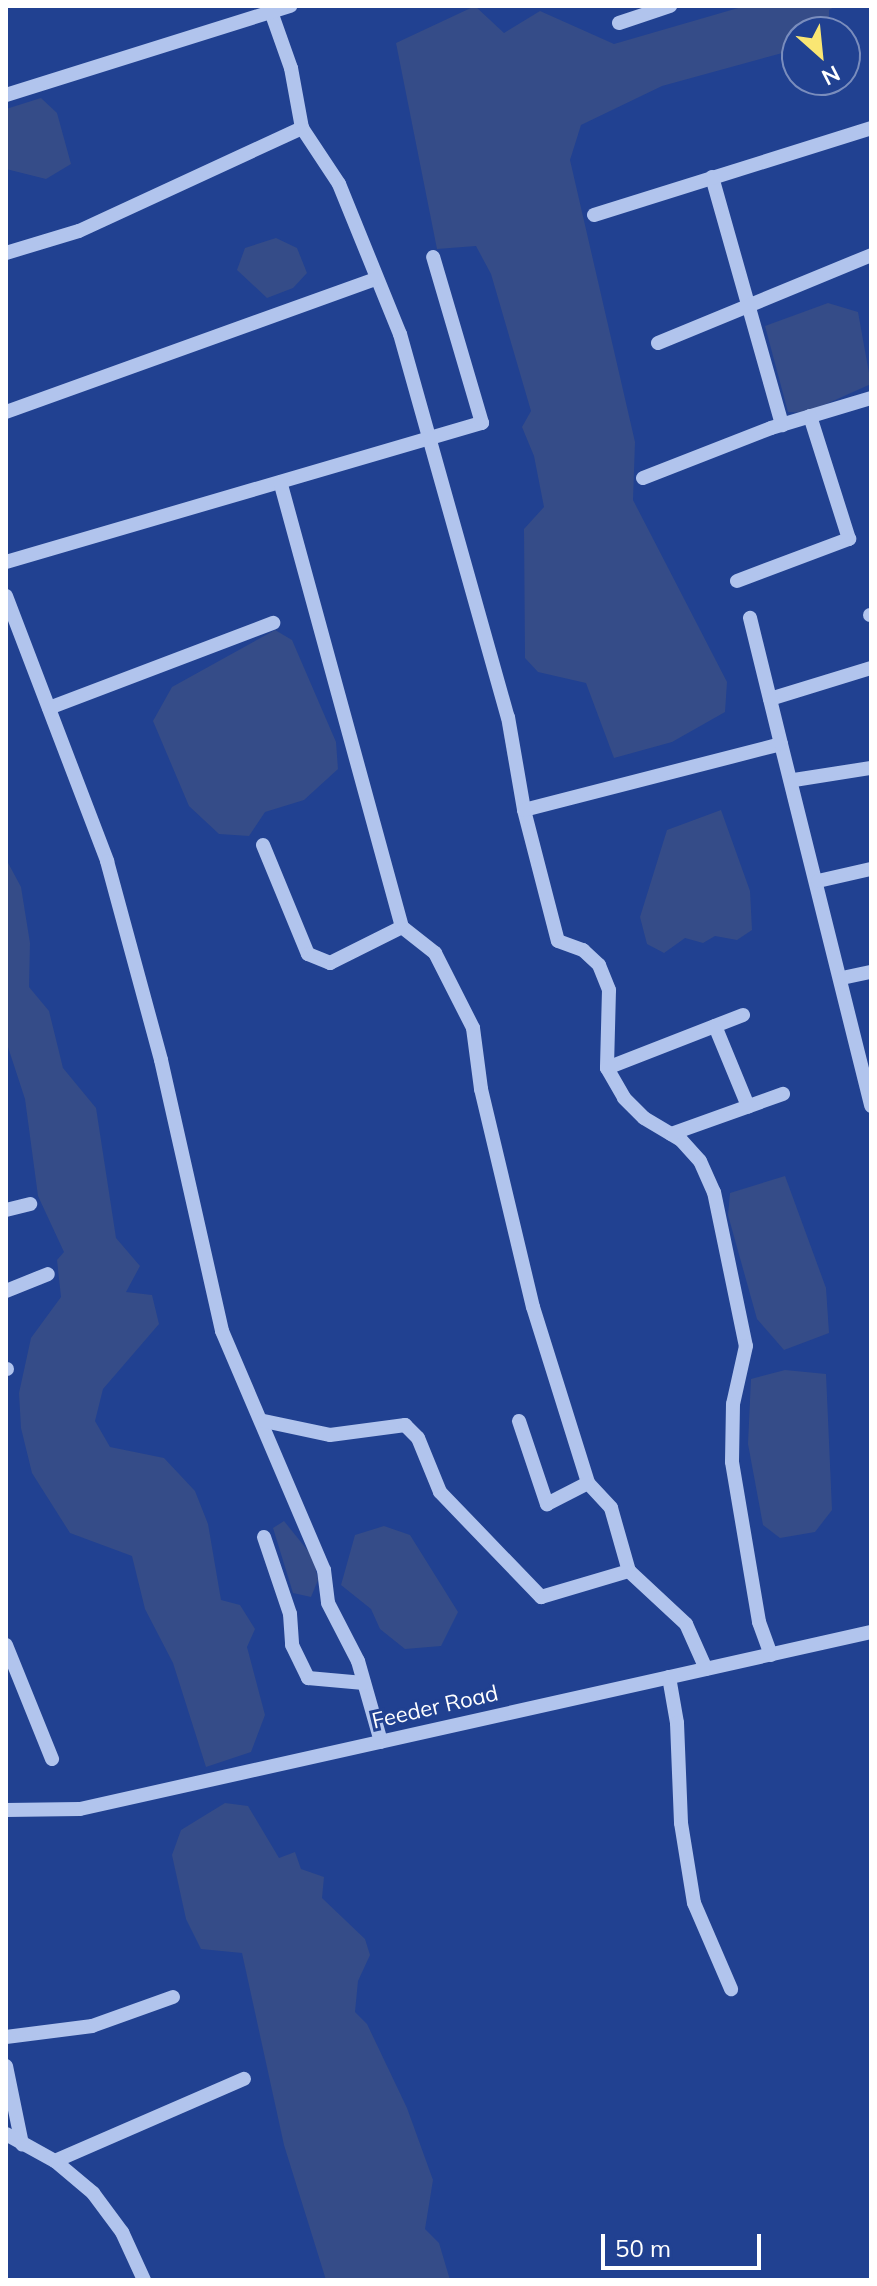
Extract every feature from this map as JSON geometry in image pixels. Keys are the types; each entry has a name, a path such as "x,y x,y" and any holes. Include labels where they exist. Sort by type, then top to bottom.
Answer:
{"street":[{"path":"6,95 290,6"},
{"path":"619,23 670,6"},
{"path":"270,10 291,68 302,128 339,184 375,279 400,334 508,717 524,810 558,941 583,950 599,965 609,990 607,1068 624,1098 700,1161 714,1192 739,1296 746,1346 733,1404 732,1462 759,1622 771,1655"},
{"path":"6,253 79,231 302,128"},
{"path":"594,215 871,128"},
{"path":"712,177 782,425"},
{"path":"658,343 871,255"},
{"path":"7,558 482,423 433,257"},
{"path":"6,412 375,279"},
{"path":"643,478 782,425 871,398"},
{"path":"737,581 849,539 810,416"},
{"path":"280,482 402,927 435,953 473,1028 481,1089 533,1307 588,1483 611,1508 629,1571 686,1624 706,1669"},
{"path":"6,596 107,861 161,1060 222,1331 264,1421 324,1570 328,1603 364,1683 381,1742"},
{"path":"750,618 867,1073 871,1106"},
{"path":"49,708 273,623"},
{"path":"770,699 871,668"},
{"path":"524,810 781,744"},
{"path":"794,780 871,768"},
{"path":"263,845 308,954 330,963 402,927"},
{"path":"818,881 871,869"},
{"path":"842,978 871,972"},
{"path":"607,1068 743,1015"},
{"path":"715,1026 748,1106"},
{"path":"671,1134 783,1094"},
{"path":"6,1210 30,1204"},
{"path":"6,1291 48,1274"},
{"path":"264,1421 330,1435 405,1425 418,1438 440,1492 469,1528 490,1538 521,1570 541,1597 629,1571"},
{"path":"519,1421 547,1504 588,1483"},
{"path":"264,1537 290,1614 292,1645 308,1678 364,1683"},
{"name":"Feeder Road","path":"6,1810 80,1809 871,1632"},
{"path":"6,1645 52,1759"},
{"path":"669,1677 677,1723 681,1823 694,1903 731,1989"},
{"path":"6,2037 92,2026 173,1997"},
{"path":"6,2066 22,2144"},
{"path":"55,2161 244,2079"},
{"path":"6,2134 55,2161 93,2193 122,2232 144,2280"}],"water":[{"path":"475,6 504,33 540,11 614,44 745,6 836,6 829,10 829,16 781,16 781,53 662,86 581,125 570,160 635,442 633,500 727,682 725,712 672,742 614,758 586,683 538,672 525,658 524,529 544,507 534,456 522,427 531,411 491,274 476,246 437,249 396,43"},
{"path":"41,98 57,113 71,164 46,179 6,169 6,109"},
{"path":"276,238 297,248 307,273 293,288 267,298 237,270 245,248"},
{"path":"828,303 858,312 871,384 806,413 788,412 765,326"},
{"path":"275,630 292,640 336,742 338,769 304,800 265,812 249,836 219,834 189,806 153,721 172,687"},
{"path":"721,810 750,891 752,930 737,940 715,936 703,943 685,938 664,953 647,944 640,917 667,830"},
{"path":"6,859 21,887 30,943 29,987 49,1011 63,1068 96,1108 116,1238 140,1266 126,1292 152,1295 159,1324 103,1389 95,1421 110,1447 164,1458 195,1491 208,1524 221,1600 240,1605 255,1629 247,1647 265,1715 251,1752 206,1767 173,1663 145,1609 132,1556 70,1533 32,1473 21,1428 19,1393 31,1338 61,1297 57,1260 64,1252 38,1196 25,1099 6,1041"},
{"path":"785,1176 826,1288 829,1333 784,1350 757,1319 728,1215 730,1193"},
{"path":"785,1370 826,1374 832,1510 815,1532 780,1538 763,1525 748,1444 751,1379"},
{"path":"284,1521 313,1557 318,1580 311,1597 293,1593 273,1528"},
{"path":"384,1526 410,1535 458,1612 441,1646 405,1649 380,1629 371,1609 341,1585 355,1535"},
{"path":"225,1803 248,1806 279,1858 295,1852 301,1869 324,1877 322,1898 365,1939 370,1955 358,1981 355,2012 367,2024 407,2108 433,2180 425,2229 439,2243 450,2280 326,2280 284,2145 242,1953 201,1949 186,1919 172,1855 181,1830"}]}
